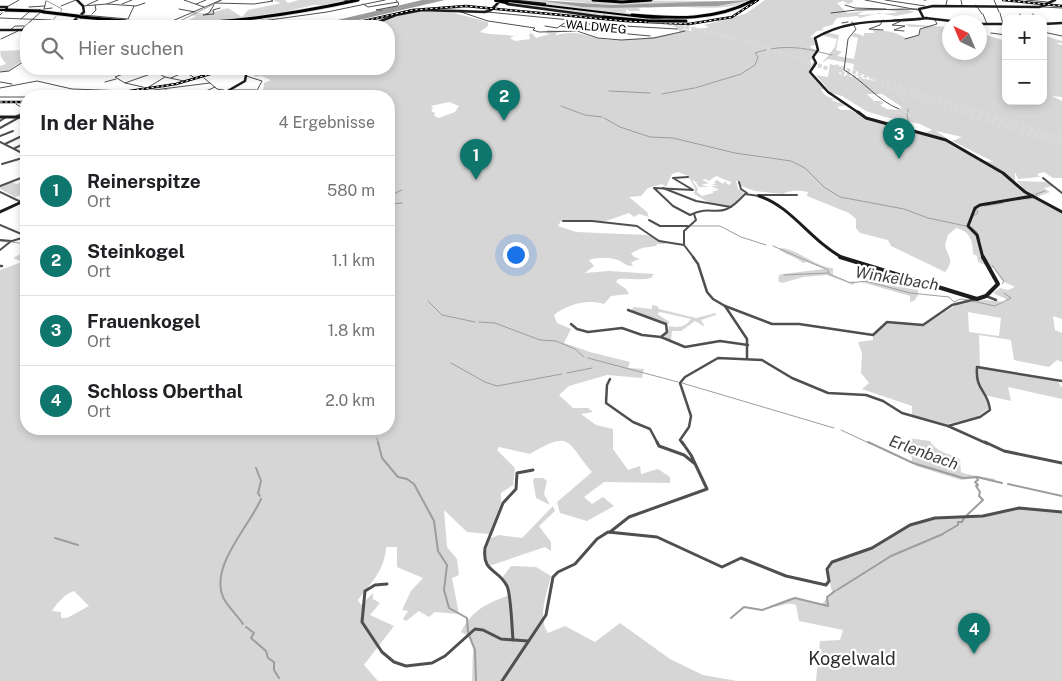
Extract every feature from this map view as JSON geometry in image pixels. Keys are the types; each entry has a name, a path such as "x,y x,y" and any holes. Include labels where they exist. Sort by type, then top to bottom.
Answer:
{"highway":[{"path":"497,0 672,21"},
{"path":"507,1 604,17"},
{"path":"534,6 654,20"},
{"path":"558,8 614,13"},
{"path":"0,14 7,10"}],"main road":[{"path":"75,20 84,12 84,6 76,0"},
{"path":"257,20 358,0"},
{"path":"496,6 497,0"},
{"path":"594,0 622,2 651,0"},
{"path":"383,20 404,12 426,9 488,12 507,1 669,18 704,17 736,10 755,0"},
{"path":"507,1 604,17 686,22 727,16 755,0"},
{"path":"922,17 918,10 926,7 976,5 1018,8 1046,6 1055,0"},
{"path":"7,10 42,11 106,20"},
{"path":"942,21 922,17 901,21 852,22 824,30 815,38 818,50 813,57 816,63 810,72 828,92 870,120 946,140 1003,173 1021,189 1062,212"},
{"path":"987,24 1002,25"},
{"path":"1047,24 1061,24"},
{"path":"0,30 20,30"},
{"path":"234,90 245,81 246,76"},
{"path":"0,117 18,117"},
{"path":"760,196 768,199 795,218 809,235 839,257 937,286 961,297 974,300 986,296 998,284 980,252 977,235 968,226 975,208 984,204 1035,197"},
{"path":"0,212 20,202"}],"street":[{"path":"4,18 7,10 19,0"},
{"path":"61,6 76,0"},
{"path":"84,6 98,0"},
{"path":"107,4 118,0"},
{"path":"120,4 132,0"},
{"path":"184,0 206,8"},
{"path":"196,4 206,0"},
{"path":"181,19 221,0"},
{"path":"257,0 258,2 265,3"},
{"path":"214,4 273,2 270,0"},
{"path":"262,20 327,12 351,5 385,0"},
{"path":"865,0 918,10"},
{"path":"885,0 926,7 925,0"},
{"path":"946,5 947,0"},
{"path":"961,0 962,5"},
{"path":"994,0 1002,20"},
{"path":"1026,0 1037,0 1046,6 1062,8"},
{"path":"35,19 42,11 46,1"},
{"path":"253,20 347,1 351,5"},
{"path":"362,4 368,7 397,1 397,6 382,10"},
{"path":"128,20 135,6 141,2"},
{"path":"84,6 107,4 135,6 145,3"},
{"path":"214,4 209,13 203,15 214,14 213,10 220,8"},
{"path":"854,10 845,7 845,4 855,8 892,10"},
{"path":"91,15 96,10 95,5"},
{"path":"976,5 982,15"},
{"path":"29,7 45,6"},
{"path":"21,19 29,12 52,8"},
{"path":"179,10 194,12"},
{"name":"WALDWEG","path":"454,10 488,21 535,28 533,30 537,32 583,31 597,38 616,40 685,31"},
{"path":"831,13 854,10 918,10"},
{"path":"488,12 580,21 586,24 677,29"},
{"path":"0,14 4,18 50,20"},
{"path":"80,16 91,15 113,20"},
{"path":"893,20 922,17"},
{"path":"883,20 880,25 869,29 883,30"},
{"path":"905,39 919,35 920,29 937,24 935,20"},
{"path":"901,21 892,25 905,26 894,30 904,31"},
{"path":"545,26 557,28 566,22"},
{"path":"852,22 856,28 848,39 844,70 858,78 888,105 899,109"},
{"path":"577,29 586,24"},
{"path":"10,30 16,26 20,26"},
{"path":"560,26 583,31 655,36"},
{"path":"632,35 636,27"},
{"path":"1,39 20,30"},
{"path":"991,33 1002,34"},
{"path":"1047,33 1061,35"},
{"path":"0,72 9,71 20,64"},
{"path":"105,82 122,75"},
{"path":"125,83 151,75"},
{"path":"161,75 184,81 203,77"},
{"path":"169,78 177,75"},
{"path":"190,75 195,78"},
{"path":"200,75 215,87 222,90"},
{"path":"234,90 256,90 262,81 246,76"},
{"path":"138,90 147,88 165,77"},
{"path":"116,79 147,88"},
{"path":"0,88 37,80 72,89 91,90"},
{"path":"0,82 14,84"},
{"path":"152,90 210,83"},
{"path":"206,90 215,87"},
{"path":"0,97 20,97"},
{"path":"16,104 20,107"},
{"path":"0,128 18,117"},
{"path":"0,121 6,118"},
{"path":"0,136 13,130"},
{"path":"0,146 20,137"},
{"path":"0,142 20,152"},
{"path":"15,148 20,146"},
{"path":"2,164 20,158"},
{"path":"0,186 20,178"},
{"path":"688,178 673,178 694,190 654,188 671,205 688,214 694,214 698,211 724,212 732,207 743,195 748,194 760,196 797,195"},
{"path":"1043,178 1062,193"},
{"path":"739,182 741,189 748,194"},
{"path":"662,187 683,197 713,205 732,207"},
{"path":"0,192 20,202"},
{"path":"694,214 696,220 684,231 684,245 698,264 709,294 725,306 735,317 737,328 747,339 747,358"},
{"path":"649,220 660,226 690,227"},
{"path":"563,221 592,221 637,226 644,228 649,236 659,242 684,245"},
{"path":"0,226 20,234"},
{"path":"0,248 20,238"},
{"path":"0,240 12,241"},
{"path":"986,296 996,300"},
{"path":"725,306 772,324 799,324 845,329 873,335 883,324 891,321 926,324 952,305 974,300"},
{"path":"628,310 666,324 667,332 661,337"},
{"path":"571,324 577,329 588,332 622,328 642,335 661,337 684,347 720,342 748,344"},
{"path":"502,681 546,615 553,577 575,564 599,537 610,532 629,516 706,490 707,485 680,440 688,428 690,418 686,395 680,383 685,377 716,359 747,358 770,363 792,378 828,393 866,395 884,401 902,413 948,426 1004,451 1062,463"},
{"path":"948,426 980,417 990,410 989,401 976,381 977,367 1062,381"},
{"path":"610,379 606,404 633,422 650,429 660,446 684,455 695,464"},
{"path":"513,640 507,586 485,564 484,556 503,503 516,489 517,473 533,470"},
{"path":"610,532 657,537 722,567 728,566 736,559 741,558 786,576 826,585 829,581 827,569 832,562 872,548 915,524 943,517 983,516 1019,508 1062,512"},
{"path":"387,584 375,584 365,591 363,595 362,622 382,652 400,665 414,666 439,660 474,629 483,630 501,639 528,641"}],"green space":[{"path":"285,0 288,3 299,0 346,0 328,5 314,5 249,20 189,20 196,16 190,15 195,12 207,14 212,9 214,12 228,8 242,17 248,10 281,3 274,1"},
{"path":"504,0 538,0 582,7 645,7 639,8 640,11 629,11 626,9 626,13 650,16"},
{"path":"557,0 717,1 719,3 608,5"},
{"path":"765,0 853,0 853,2 848,4 843,1 837,3 847,13 865,11 858,14 875,14 860,18 857,16 837,18 832,25 822,29 825,30 817,31 810,37 814,38 815,45 810,46 811,48 817,50 811,56 814,60 810,60 812,67 809,72 822,83 824,89 821,90 824,94 836,99 831,100 838,103 840,102 837,100 839,99 847,105 837,107 841,110 851,110 870,120 941,138 1009,178 1022,192 1062,212 1062,319 1053,316 1055,330 1062,333 1062,362 1057,360 1049,367 1014,360 1011,340 979,335 980,366 1057,380 1062,388 1062,399 1008,387 1011,401 984,395 989,408 977,417 947,424 912,415 912,406 862,389 869,383 861,373 862,353 858,342 873,340 873,336 887,323 925,325 959,303 985,300 1005,302 1006,299 993,293 1000,288 1008,290 1015,287 1002,281 994,269 978,262 977,256 973,254 970,237 961,229 956,228 948,235 945,245 950,265 945,272 891,246 888,240 860,233 856,228 856,219 849,213 807,196 808,192 795,191 783,194 755,191 741,186 740,182 736,181 738,189 744,192 733,207 722,207 694,194 695,188 688,176 678,172 672,174 666,187 662,184 648,188 641,196 629,197 647,212 649,217 639,214 634,217 629,213 606,221 561,221 558,226 576,232 647,235 664,241 665,244 657,244 656,246 642,248 631,253 634,257 640,259 631,262 633,266 611,258 589,260 594,266 585,273 609,271 654,274 651,278 647,279 618,279 616,282 626,289 629,294 611,296 604,304 584,302 565,308 554,315 557,323 571,329 564,343 630,362 628,368 644,369 642,378 607,375 569,386 559,395 573,408 588,408 593,412 581,414 596,425 613,429 613,449 628,470 640,466 641,474 658,469 670,477 670,483 604,482 584,497 592,504 603,497 614,506 587,521 560,513 557,502 592,472 567,442 554,442 530,454 499,447 497,450 515,468 513,485 501,493 501,503 489,534 467,532 444,510 447,547 457,559 459,575 452,578 459,614 435,612 429,617 419,611 406,621 403,619 408,611 402,610 411,591 423,578 397,567 397,547 386,547 380,569 358,600 361,605 373,593 373,599 380,603 370,615 394,626 364,665 378,681 0,681 0,270 20,263 20,435 395,435 395,90 263,90 264,83 271,80 261,76 255,77 254,75 395,75 395,20 362,20 392,14 449,7 480,11 492,8 483,12 439,9 488,22 488,26 480,32 514,36 510,38 515,41 530,39 529,34 532,33 536,38 550,34 546,33 547,30 566,31 556,33 556,35 573,33 621,40 681,32 676,29 676,25 689,27 682,29 692,31 691,28 693,27 699,29 709,27 704,25 745,14","holes":["449,102 459,106 455,112 439,118 434,116 435,113 431,111 433,108 431,106","716,176 731,182 728,185 725,181 723,184 717,180 714,182 716,184 711,184 718,186 711,186 719,190 702,196 697,192 698,189 692,180 698,183 696,183 699,187 709,187 701,185 709,183 702,180 709,181","968,312 1001,318 999,336 969,332","74,591 89,606 67,618 61,618 61,612 52,611 61,599"]},
{"path":"751,1 723,7 678,7 718,6"},
{"path":"472,6 492,7 452,7"},
{"path":"902,8 915,12 896,16 883,14 898,12 887,10"},
{"path":"280,17 264,20 249,20"},
{"path":"905,24 942,27 942,60 987,60 987,35 1002,40 1002,105 1047,105 1047,36 1062,41 1062,43 1056,43 1062,45 1062,97 1052,96 1062,101 1062,178 1053,178 1044,172 1037,174 1040,177 1018,179 1015,172 1015,181 984,161 994,162 952,141 962,137 936,131 948,139 868,119 856,110 867,117 925,133 932,130 920,124 866,111 842,96 831,93 816,75 828,77 830,64 841,67 843,72 839,72 840,75 876,81 853,69 854,64 828,59 822,63 835,47 837,39 821,35 824,32 839,35 836,50 842,52 837,56 854,59 858,38 851,36 855,33 864,36 864,33 874,33 873,30 881,30 906,38 920,35 920,29 925,27 910,27","holes":["867,94 882,94 902,107 899,110 887,109 880,105 884,103 874,101"]},
{"path":"20,50 20,62 8,71 0,72 0,66 6,64 1,57 0,51"},
{"path":"1017,181 1047,182 1054,186 1044,188 1050,192 1037,197 1026,192"},
{"path":"11,182 20,183 20,195 15,197 0,189 0,186"},
{"path":"779,249 793,251 826,267 833,268 833,275 848,282 855,281 853,285 827,275 803,277 782,283 778,281 779,275 782,274 825,269 807,262 803,263 781,251"},
{"path":"20,254 20,261 13,258"},
{"path":"865,278 876,283 918,290 918,295 914,301 910,302 910,296 861,282"},
{"path":"652,305 657,306 659,309 696,318 716,313 716,315 701,320 705,327 695,321 681,331 672,331 671,341 664,336 668,332 669,326 682,326 691,319 660,312 657,314 670,322 667,324 631,310 634,307 652,309"},
{"path":"908,438 930,441 940,451 960,460 961,472 995,479 995,482 978,478 961,480 916,466 912,462 907,449"},
{"path":"535,478 543,478 547,481 544,494 550,505 536,498 533,480"},
{"path":"553,506 555,511 539,526 551,542 551,551 545,547 489,566 486,552 491,538 499,535 522,538"},
{"name":"Kogelwald","path":"1020,508 1062,513 1062,681 816,681 820,641 840,640 843,630 799,621 796,605 770,606 790,598 822,604 832,592 827,569 832,563 872,549 910,526 943,517 969,517"},
{"path":"511,566 536,567 551,576 543,613 543,620 548,633 565,626 595,642 620,623 670,659 703,675 737,681 472,681 473,648 468,636 461,632 470,618 481,608 510,595 502,578"}],"shaded area":[{"path":"422,0 445,0 359,20 337,20"},
{"path":"538,0 611,5 753,0 718,6 612,8 582,7"}],"waterway":[{"path":"182,20 222,0"},
{"path":"47,1 62,9 60,13"},
{"path":"53,20 57,15"},
{"path":"695,88 741,74 755,65 758,57 755,53 785,48 816,51"},
{"path":"819,52 832,55"},
{"path":"662,94 694,88"},
{"path":"609,91 650,93"},
{"path":"561,106 585,115 602,117"},
{"path":"907,114 908,121"},
{"path":"604,118 620,127 650,137 673,138 735,153 791,161 805,168 824,187 840,197 904,209 928,218 966,226"},
{"path":"898,125 907,122"},
{"path":"395,193 402,190"},
{"name":"Winkelbach","path":"1037,196 1036,194 1045,191"},
{"name":"Winkelbach","path":"1026,199 1034,198"},
{"path":"395,204 402,203"},
{"name":"Winkelbach","path":"985,206 1003,203"},
{"name":"Winkelbach","path":"973,216 978,213 976,208"},
{"name":"Winkelbach","path":"691,226 720,226 741,237 766,245"},
{"name":"Winkelbach","path":"972,228 977,232 980,240"},
{"path":"0,241 8,242"},
{"path":"12,242 20,243"},
{"name":"Winkelbach","path":"773,246 828,270 829,274 851,283 866,281 910,293 949,297 954,302 960,299 968,300"},
{"name":"Winkelbach","path":"992,265 1004,281 1002,284"},
{"path":"784,275 828,273"},
{"name":"Winkelbach","path":"972,301 995,306 1011,298 1004,293"},
{"name":"Erlenbach","path":"428,301 442,315 475,322"},
{"name":"Erlenbach","path":"479,322 495,323 540,340 556,341 575,349 584,357"},
{"name":"Erlenbach","path":"588,358 678,382"},
{"path":"451,363 485,382 497,386 562,374"},
{"path":"567,373 592,368"},
{"name":"Erlenbach","path":"682,383 834,428"},
{"name":"Erlenbach","path":"841,430 871,444"},
{"path":"377,438 378,444"},
{"path":"378,442 382,458 398,477 407,479 414,484 434,521 438,551 447,565 444,590 449,608 467,618 468,632"},
{"name":"Erlenbach","path":"868,442 913,463 963,478 976,477"},
{"path":"256,468 261,481 258,493 260,496"},
{"path":"967,515 983,500 979,496 980,492 975,482 978,480 976,477"},
{"name":"Erlenbach","path":"976,477 1002,483"},
{"name":"Erlenbach","path":"1008,484 1062,496"},
{"path":"243,624 224,599 221,587 221,574 232,548 261,499"},
{"path":"944,533 958,525 958,522 962,522 964,518"},
{"path":"837,590 891,556 943,534"},
{"path":"55,538 78,545"},
{"path":"731,618 744,607 762,610 795,598 828,606 827,597 835,591"},
{"path":"246,627 254,633 251,638 266,651 268,658 274,662 274,670 279,678"},
{"path":"469,635 475,650 476,681"}],"tunnel":[{"path":"662,22 731,37 965,113"},
{"path":"835,66 983,113"},
{"path":"962,112 1062,145"},
{"path":"979,112 1062,139"}],"railway":[{"path":"369,20 413,10 466,6 625,21 689,24 732,17 758,0"},
{"path":"1003,0 1062,6"},
{"path":"136,90 176,84 207,75"},
{"path":"0,102 20,102"}],"place":[{"name":"Steinkogel","path":"504,121"},
{"name":"Frauenkogel","path":"899,159"},
{"name":"Reinerspitze","path":"476,180"},
{"name":"Schloss Oberthal","path":"974,654"}]}
